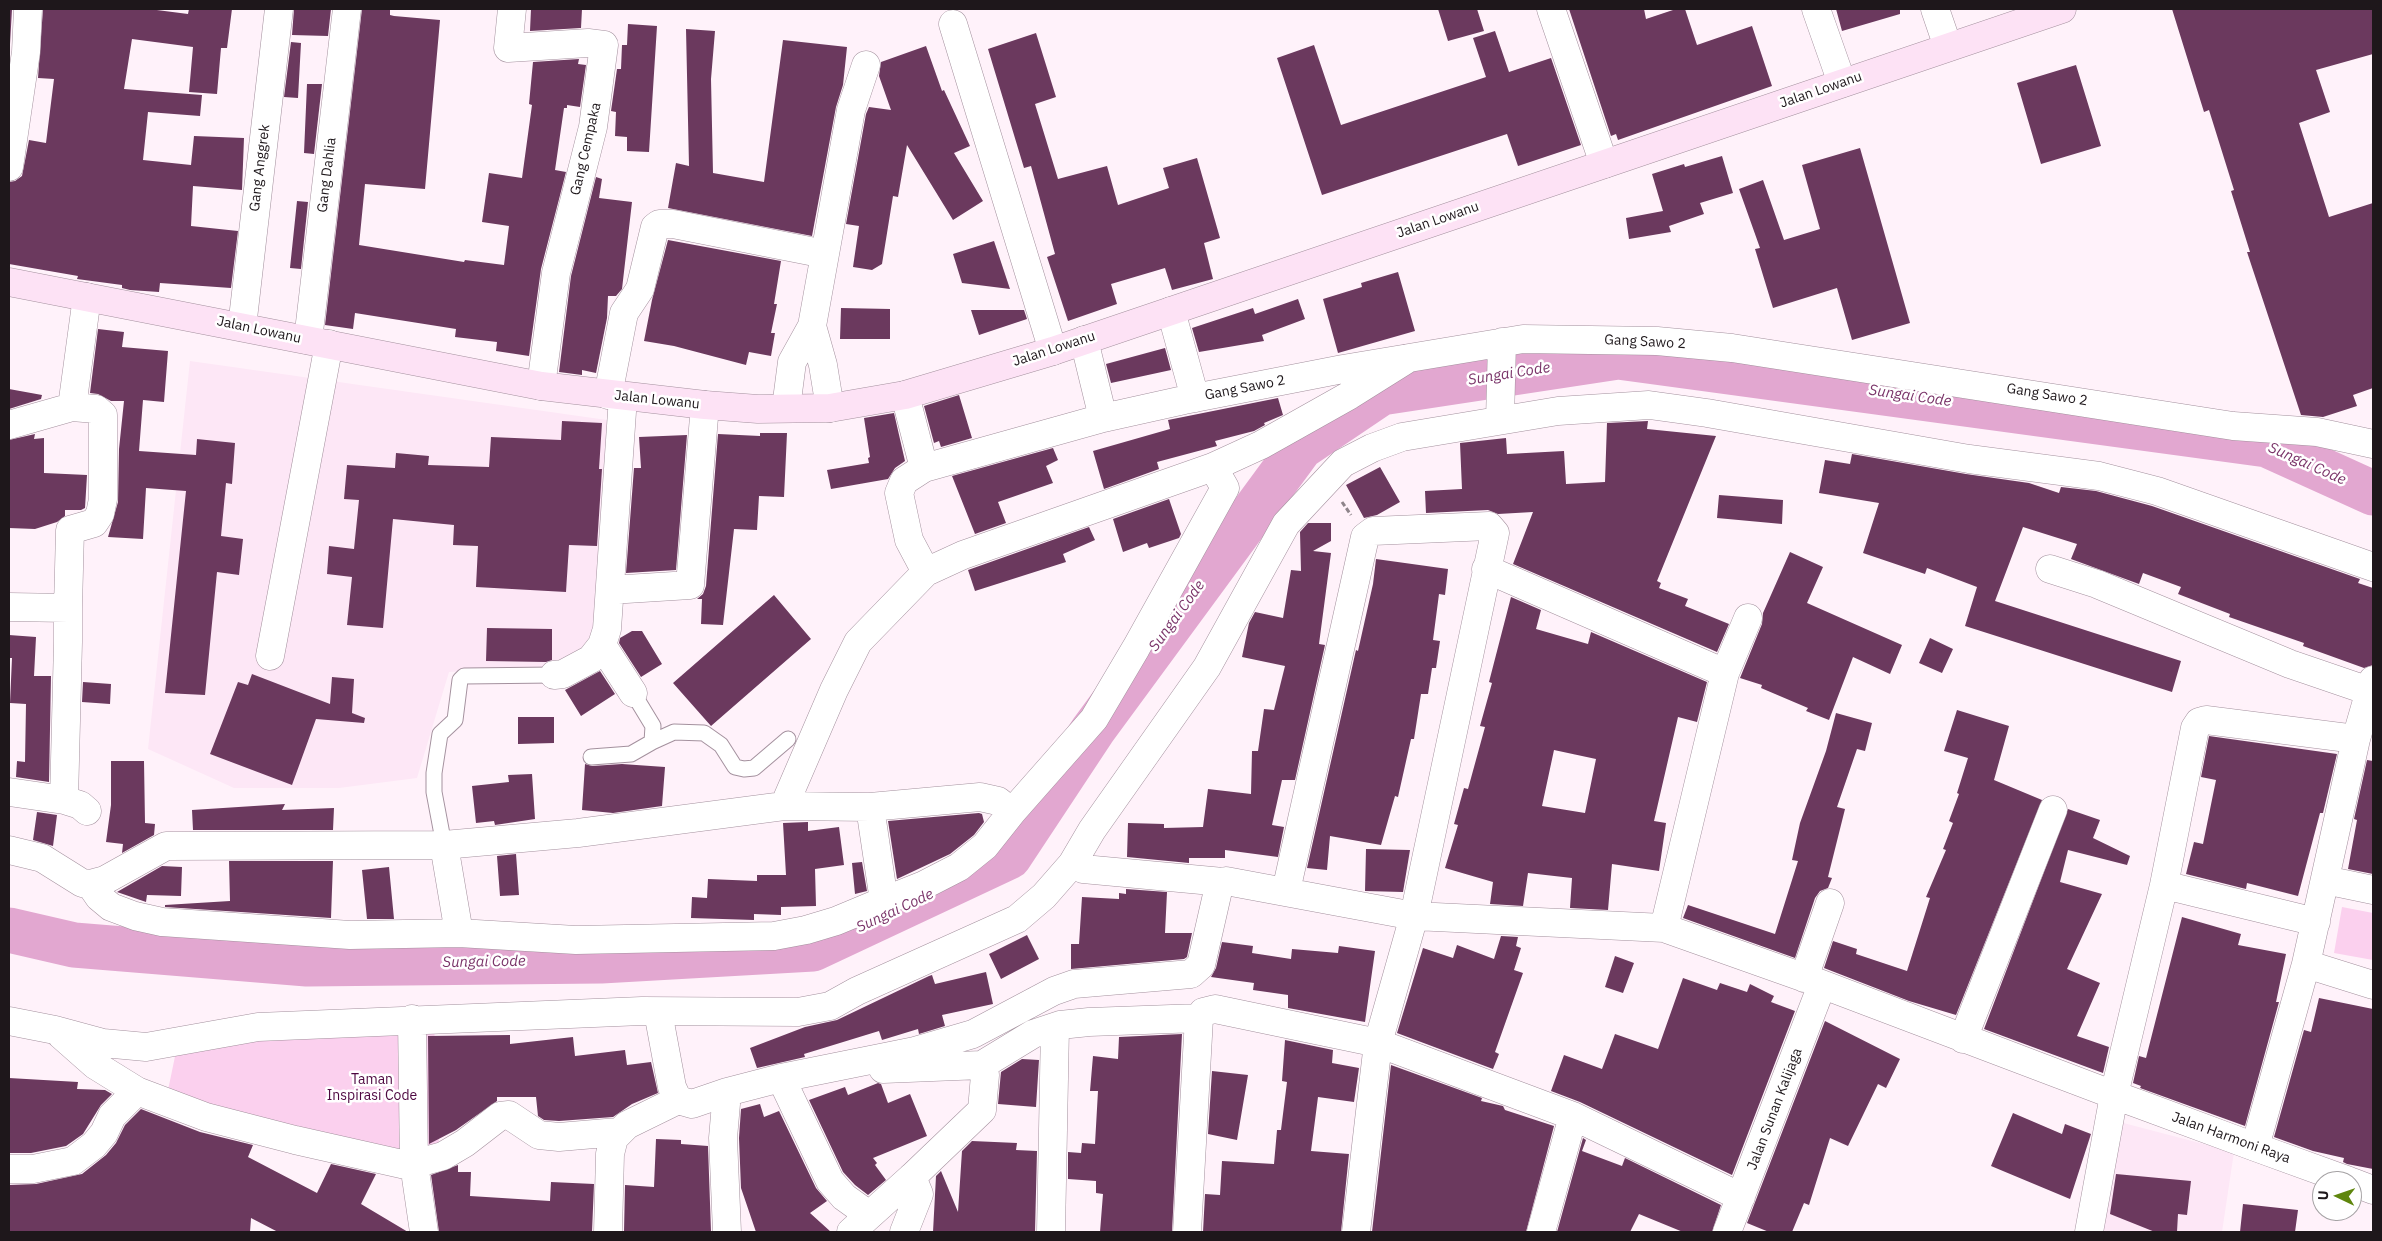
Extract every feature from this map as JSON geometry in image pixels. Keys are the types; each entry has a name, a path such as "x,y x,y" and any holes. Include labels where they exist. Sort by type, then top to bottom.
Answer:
{"main road":[{"name":"Jalan Lowanu","path":"9,282 541,386 705,405 830,408 904,395 1053,351 1948,48 2053,10"}],"street":[{"path":"9,167 26,52 28,9"},
{"name":"Gang Anggrek","path":"242,327 279,9"},
{"name":"Gang Dahlia","path":"270,656 318,342 347,9"},
{"name":"Gang Cempaka","path":"512,9 508,48 588,43 604,45 593,126 556,273 541,386"},
{"path":"1551,9 1604,164"},
{"path":"1816,9 1842,83"},
{"path":"1935,9 1948,48"},
{"path":"953,24 1053,351"},
{"path":"786,408 792,362 812,326 851,110 866,65"},
{"path":"554,675 563,674 578,668 591,659 602,644 606,629 610,590 615,396 624,313 640,289 655,228 659,224 673,224 826,254"},
{"path":"72,407 87,297"},
{"path":"1171,311 1195,398"},
{"path":"812,326 823,364 830,408"},
{"name":"Gang Sawo 2","path":"926,572 909,540 899,493 904,481 924,468 1103,418 1195,398 1409,358 1501,350 1532,339 1638,341 1723,347 1873,368 2233,426 2317,432 2373,444"},
{"path":"1084,340 1103,418"},
{"path":"1500,413 1501,350"},
{"path":"784,806 834,690 858,642 926,572 963,555 1213,467 1261,445 1350,396 1409,358"},
{"path":"904,395 924,468"},
{"path":"610,590 690,585 705,405"},
{"path":"9,1021 55,1030 103,1043 146,1047 258,1027 412,1019 658,1012 798,1012 830,1006 857,991 1017,920 1044,896 1072,864 1092,830 1208,667 1286,524 1343,463 1372,448 1402,437 1500,413 1649,405 1707,412 1969,459 2100,476 2157,490 2373,568"},
{"path":"9,425 41,418 72,407 96,409 103,415 103,499 100,514 94,523 70,530 68,608 75,806 9,792"},
{"path":"90,884 99,897 111,907 135,916 162,922 350,935 459,933 576,940 774,936 806,930 836,921 924,885 959,867 985,846 1012,812 1094,719 1136,648 1225,488 1213,467"},
{"path":"1286,891 1365,537 1373,531 1485,525 1493,528 1495,533 1414,916 1378,1043 1356,1232"},
{"path":"1486,569 1725,673"},
{"path":"2050,569 2097,584 2290,664 2371,685 2356,739 2306,964 2255,1147"},
{"path":"9,607 68,608"},
{"path":"1664,928 1725,673 1748,618"},
{"path":"602,644 629,687"},
{"path":"2089,1232 2114,1095 2164,885 2195,728 2200,722 2206,720 2356,739"},
{"path":"9,850 42,858 82,883 90,884 106,880 166,846 444,845 578,833 784,806 870,807 980,798 998,801 1012,812"},
{"path":"870,807 884,900"},
{"path":"1963,1039 2053,810"},
{"path":"444,845 459,933"},
{"name":"Jalan Harmoni Raya","path":"1083,869 1224,882 1231,881 1414,916 1664,928 2320,1171"},
{"path":"2325,880 2373,890"},
{"path":"608,1232 610,1154 614,1138 627,1125 678,1100 692,1104 727,1092 782,1078 915,1051 973,1034 1054,991 1074,984 1191,974 1201,965 1219,886 1224,882"},
{"path":"2164,885 2316,922"},
{"name":"Jalan Sunan Kalijaga","path":"1727,1232 1741,1197 1813,982 1830,903"},
{"path":"2306,964 2373,985"},
{"path":"1187,1232 1199,1018 1203,1012 1215,1009 1378,1043 1573,1116 1741,1197"},
{"path":"658,1012 665,1058 678,1100"},
{"path":"860,1063 886,1070 982,1065 1033,1034 1055,1027 1089,1022 1199,1018"},
{"path":"412,1019 414,1164 424,1232"},
{"path":"1051,1232 1055,1027"},
{"path":"55,1030 95,1064 137,1091 206,1117 295,1140 400,1163 414,1164 443,1156 465,1143 500,1116 509,1115 540,1135 559,1137 618,1132"},
{"path":"782,1078 830,1181 844,1197 860,1224 912,1178 982,1110 985,1075 982,1065"},
{"path":"9,1169 33,1168 73,1161 94,1145 104,1133 112,1116 137,1091"},
{"path":"727,1092 723,1138 727,1232"},
{"path":"1541,1232 1573,1116"},
{"path":"904,1232 919,1194 912,1178"}],"lane":[{"path":"444,845 434,792 434,773 440,734 455,720 460,680 464,676 554,675"},
{"path":"629,687 653,726 652,742"},
{"path":"591,756 631,754 674,732 704,733 721,745 735,767 744,769 754,768 788,739"}],"path":[{"path":"1328,479 1365,537"}],"shaded area":[{"path":"190,361 614,421 599,622 570,666 449,672 417,778 339,788 234,788 148,749"},
{"path":"2112,1120 2234,1152 2222,1232 2097,1232"}],"green space":[{"path":"2342,907 2373,913 2373,960 2334,953"},
{"name":"Taman Inspirasi Code","path":"434,1023 439,1143 414,1161 167,1095 178,1042"}],"building":[{"path":"9,9 12,9 9,62"},
{"path":"43,9 149,9 188,14 189,9 232,9 227,48 221,48 217,94 189,92 193,47 132,39 124,89 202,95 200,116 148,112 143,160 191,165 194,136 244,138 242,190 193,186 191,226 238,231 231,288 160,283 159,292 130,290 122,288 122,285 77,279 78,276 9,264 9,182 15,181 22,176 29,140 46,143 54,79 38,78"},
{"path":"294,9 331,9 328,36 292,35"},
{"path":"362,9 390,9 390,15 394,16 440,20 425,189 365,184 359,245 464,262 465,260 504,265 509,226 482,222 489,173 522,178 532,105 529,104 533,62 579,59 578,64 586,65 580,107 567,105 567,108 564,108 555,170 566,172 541,269 529,356 496,351 497,342 455,337 456,329 355,313 353,329 325,325"},
{"path":"531,9 582,9 581,28 530,31"},
{"path":"1438,9 1477,9 1484,31 1448,41"},
{"path":"1569,9 1644,9 1646,19 1676,9 1685,9 1697,45 1752,26 1772,86 1618,140 1616,134 1611,136"},
{"path":"1836,9 1900,9 1900,14 1842,31"},
{"path":"2172,9 2373,9 2373,54 2316,70 2330,112 2299,123 2329,217 2373,203 2373,388 2353,395 2357,406 2323,417 2301,415 2247,252 2250,252 2231,191 2234,190 2209,110 2204,112"},
{"path":"628,24 657,26 649,152 627,151 627,137 615,136 616,112 611,111 617,69 621,69 622,45 627,45"},
{"path":"686,29 715,31 711,79 713,173 764,182 783,40 847,47 843,85 836,107 812,236 668,208 676,163 689,166"},
{"path":"1495,31 1509,72 1551,58 1581,145 1518,166 1507,134 1322,195 1277,58 1314,45 1341,125 1486,77 1473,38"},
{"path":"1036,33 1056,97 1035,104 1058,179 1107,166 1118,205 1169,188 1163,168 1197,158 1220,238 1204,243 1213,279 1172,290 1165,268 1111,284 1117,304 1068,321 1047,257 1055,254 1031,166 1024,168 988,49"},
{"path":"291,42 301,43 298,98 284,97"},
{"path":"926,46 942,91 944,90 970,146 954,153 983,201 953,220 907,145 898,197 893,196 882,264 872,270 853,267 859,226 846,224 866,114 869,107 891,110 879,76 881,62"},
{"path":"2076,65 2101,146 2041,164 2017,83"},
{"path":"307,84 322,84 314,154 304,153"},
{"path":"1860,148 1910,323 1852,340 1837,288 1773,308 1755,249 1760,248 1739,189 1763,180 1784,240 1820,229 1802,165"},
{"path":"1722,156 1733,193 1700,203 1704,214 1669,226 1671,232 1629,239 1626,218 1663,211 1652,174 1684,164 1685,167"},
{"path":"596,177 602,179 599,198 632,202 622,289 616,296 608,296 607,318 596,373 582,370 582,375 559,372 571,276"},
{"path":"297,201 308,202 301,269 290,268"},
{"path":"668,240 781,261 774,304 777,304 771,333 775,333 771,356 749,352 746,365 674,346 644,341 652,300"},
{"path":"994,241 1010,289 962,283 953,254"},
{"path":"1398,272 1415,331 1338,353 1323,299 1362,287 1361,283"},
{"path":"1298,299 1305,319 1262,335 1264,341 1199,352 1192,328 1253,308 1255,314"},
{"path":"841,308 890,309 890,339 840,339"},
{"path":"971,310 1024,310 1027,319 979,335"},
{"path":"98,329 124,332 122,347 168,351 164,402 143,400 139,451 196,455 197,439 235,443 232,484 226,483 221,536 243,539 239,575 217,572 205,695 165,693 186,491 146,488 143,539 108,537 118,502 119,449 124,401 111,401 98,394 90,393"},
{"path":"1165,348 1171,370 1111,383 1106,364"},
{"path":"9,389 42,395 41,399 9,409"},
{"path":"959,395 972,438 941,447 939,441 934,443 924,406"},
{"path":"1278,398 1283,415 1264,423 1265,425 1254,431 1215,441 1217,446 1157,462 1159,469 1104,489 1093,451 1170,429 1168,420"},
{"path":"894,413 905,461 895,468 888,479 831,489 827,470 869,463 868,458 870,457 864,418"},
{"path":"562,421 602,423 599,469 602,469 597,546 569,545 566,592 476,587 478,546 453,545 454,525 393,519 383,628 347,625 352,577 327,574 329,546 354,549 359,500 344,499 347,465 395,468 396,453 429,456 428,465 489,467 491,437 561,440"},
{"path":"1648,421 1647,429 1716,436 1657,581 1661,583 1659,588 1688,599 1685,606 1729,624 1717,652 1513,564 1533,512 1498,514 1488,510 1426,513 1425,491 1462,489 1460,443 1506,438 1507,454 1564,451 1566,484 1605,482 1607,423"},
{"path":"760,433 787,433 784,497 759,496 757,530 734,529 723,625 701,624 702,599 697,599 703,594 706,586 718,434 760,436"},
{"path":"35,434 34,439 44,438 44,473 87,475 85,508 81,510 65,510 65,516 57,522 35,529 9,528 9,440"},
{"path":"687,435 676,570 626,573 634,468 641,468 639,437"},
{"path":"1053,448 1058,460 1046,466 1053,483 998,502 1006,523 975,534 952,476"},
{"path":"1852,454 2029,483 2059,493 2061,487 2096,491 2152,506 2360,579 2358,583 2373,588 2373,665 2364,668 2303,646 2304,643 2229,617 2230,614 2178,594 2181,587 2143,573 2139,584 2071,559 2077,544 2023,527 1995,601 2181,661 2172,692 1965,626 1977,587 1927,568 1925,574 1863,553 1879,503 1819,493 1825,460 1850,464"},
{"path":"1380,467 1400,502 1377,515 1364,518 1346,485"},
{"path":"1719,495 1783,500 1782,524 1717,518"},
{"path":"1169,499 1181,534 1179,538 1149,548 1147,543 1123,552 1113,519"},
{"path":"1308,523 1331,523 1331,541 1313,551 1331,553 1319,644 1325,645 1295,780 1282,780 1272,825 1284,827 1278,857 1225,850 1225,858 1189,858 1189,863 1127,857 1128,823 1164,824 1164,828 1203,827 1208,789 1251,794 1252,751 1258,751 1264,709 1274,710 1285,666 1242,657 1249,623 1255,612 1283,618 1291,570 1301,571 1300,532"},
{"path":"1089,527 1095,540 1063,554 1066,562 975,591 968,570"},
{"path":"1790,552 1823,567 1807,603 1902,645 1890,674 1853,657 1829,720 1806,711 1808,708 1761,688 1762,685 1740,678 1762,624 1763,613"},
{"path":"1376,559 1448,569 1445,595 1439,594 1433,640 1440,641 1436,668 1432,668 1428,694 1421,694 1414,739 1411,739 1398,797 1395,796 1381,845 1330,836 1327,870 1307,868 1356,650 1358,651 1373,584"},
{"path":"774,595 811,639 711,726 673,683"},
{"path":"1511,597 1541,610 1536,629 1588,644 1591,632 1707,682 1697,722 1678,717 1654,821 1666,823 1659,871 1612,864 1608,910 1570,908 1572,878 1528,873 1523,906 1490,904 1493,882 1445,868 1458,825 1454,824 1464,788 1468,789 1485,727 1480,726 1492,683 1489,682","holes":["1554,750 1596,759 1585,813 1542,806"]},
{"path":"487,628 552,629 552,660 546,662 486,661"},
{"path":"632,631 642,631 662,664 641,677 619,643 620,638"},
{"path":"9,635 36,637 34,676 51,676 49,782 16,777 17,761 25,762 26,704 10,703 12,658 9,658"},
{"path":"1930,638 1953,649 1942,673 1919,663"},
{"path":"600,671 615,694 581,716 565,690"},
{"path":"252,674 330,704 332,677 354,679 352,713 365,718 364,723 316,719 292,785 210,754 238,682 248,685"},
{"path":"83,682 111,684 110,704 82,702"},
{"path":"1957,710 2009,726 1994,780 2042,800 1956,1015 1909,1001 1824,968 1833,941 1857,949 1856,954 1907,971 1930,898 1926,897 1946,850 1943,849 1953,823 1949,821 1959,794 1957,793 1968,758 1944,751"},
{"path":"1836,713 1872,723 1865,751 1857,749 1837,807 1845,809 1828,877 1832,878 1828,888 1820,891 1815,898 1795,958 1683,918 1688,905 1775,934 1798,861 1792,860 1800,823 1826,751"},
{"path":"518,717 554,717 554,743 518,744"},
{"path":"2209,736 2337,754 2323,813 2320,813 2298,896 2247,883 2246,889 2186,874 2194,842 2203,844 2216,780 2201,777"},
{"path":"2367,760 2373,761 2373,874 2348,869 2357,820 2354,819"},
{"path":"111,761 144,761 145,823 155,824 154,835 122,853 123,844 106,842 111,805"},
{"path":"585,764 592,766 622,764 665,767 662,806 613,813 582,810"},
{"path":"532,774 535,819 495,825 494,821 476,823 472,786 509,782 508,775"},
{"path":"285,804 282,810 334,808 333,830 193,830 192,810"},
{"path":"2068,809 2100,820 2093,838 2130,856 2127,865 2068,850 2060,882 2102,894 2067,969 2100,983 2077,1036 2109,1047 2103,1073 1984,1029"},
{"path":"37,812 57,815 53,846 33,840"},
{"path":"982,814 984,822 974,835 950,854 897,879 888,821"},
{"path":"808,822 808,831 839,827 844,865 815,869 816,906 781,907 781,915 754,914 754,920 691,918 692,897 707,898 708,879 757,881 757,875 786,875 783,823"},
{"path":"1366,849 1410,850 1403,892 1365,891"},
{"path":"516,854 519,895 500,896 497,856"},
{"path":"229,861 333,861 331,918 165,907 165,905 230,901"},
{"path":"862,862 867,891 855,894 852,863"},
{"path":"162,866 182,867 181,896 147,895 146,902 117,892"},
{"path":"389,867 394,919 367,919 362,870"},
{"path":"1126,889 1167,892 1165,933 1192,933 1187,957 1184,959 1071,969 1071,944 1079,944 1082,897 1119,899 1119,893 1126,894"},
{"path":"2182,917 2241,934 2238,945 2286,954 2276,1002 2279,1002 2245,1126 2140,1088 2141,1086 2133,1083 2139,1056 2146,1058"},
{"path":"1027,935 1039,959 1001,979 989,954"},
{"path":"1501,936 1518,937 1516,946 1521,948 1514,970 1523,973 1495,1052 1499,1054 1493,1069 1397,1033 1423,948 1453,958 1457,945 1494,959"},
{"path":"1222,942 1253,946 1252,953 1291,959 1292,949 1338,953 1339,946 1375,951 1365,1022 1288,1008 1288,995 1253,990 1254,983 1211,977 1216,968"},
{"path":"1615,956 1634,963 1623,993 1605,987"},
{"path":"986,972 993,1004 942,1015 945,1026 919,1034 918,1029 882,1040 879,1031 804,1054 805,1057 757,1068 750,1048 805,1027 837,1020 932,975 935,984"},
{"path":"1683,978 1717,990 1720,983 1747,992 1750,984 1774,996 1771,1002 1795,1011 1732,1175 1580,1102 1551,1091 1564,1055 1602,1069 1615,1034 1658,1049"},
{"path":"2319,998 2373,1009 2373,1169 2347,1164 2343,1162 2344,1158 2313,1151 2274,1137 2304,1030 2311,1032"},
{"path":"1825,1021 1900,1059 1886,1088 1878,1084 1848,1146 1830,1138 1809,1205 1804,1203 1792,1232 1769,1232 1747,1223"},
{"path":"1182,1034 1172,1232 1100,1232 1103,1194 1096,1193 1096,1181 1068,1179 1068,1152 1081,1153 1082,1143 1095,1144 1098,1091 1090,1091 1093,1056 1118,1059 1119,1037"},
{"path":"510,1035 510,1044 573,1037 575,1056 625,1050 627,1065 651,1062 658,1093 632,1104 613,1117 559,1121 544,1120 538,1116 536,1097 497,1097 497,1101 456,1130 429,1144 428,1036"},
{"path":"1285,1040 1333,1050 1332,1063 1359,1068 1354,1102 1318,1097 1311,1151 1349,1154 1341,1232 1203,1232 1205,1194 1220,1195 1222,1161 1274,1164 1277,1130 1281,1130 1287,1082 1282,1081"},
{"path":"1022,1059 1039,1060 1036,1107 998,1104 1001,1072"},
{"path":"1391,1065 1482,1098 1481,1101 1503,1106 1505,1110 1554,1126 1526,1232 1372,1232"},
{"path":"1212,1071 1248,1075 1237,1140 1208,1134"},
{"path":"9,1078 78,1082 77,1089 105,1090 112,1094 101,1105 83,1134 66,1146 31,1153 9,1153"},
{"path":"878,1083 881,1084 888,1103 910,1094 927,1136 873,1158 877,1163 875,1165 886,1180 868,1195 843,1172 809,1100 845,1087 848,1095"},
{"path":"760,1104 764,1117 779,1111 816,1188 827,1201 810,1213 831,1232 756,1232 741,1188 739,1138 741,1109"},
{"path":"141,1109 200,1132 253,1145 248,1157 317,1193 331,1164 376,1174 361,1204 408,1232 278,1232 251,1218 250,1232 9,1232 9,1185 36,1184 82,1174 106,1155 116,1143 125,1125"},
{"path":"2013,1113 2062,1134 2065,1124 2091,1134 2070,1199 1991,1166"},
{"path":"1583,1138 1586,1140 1582,1151 1622,1166 1625,1158 1721,1205 1712,1232 1683,1232 1639,1214 1630,1232 1557,1232"},
{"path":"656,1139 681,1140 681,1144 708,1146 711,1232 624,1232 625,1185 654,1187"},
{"path":"972,1141 1017,1143 1016,1150 1037,1151 1035,1232 933,1232 936,1176 941,1171 958,1212 962,1151"},
{"path":"458,1165 458,1172 471,1172 470,1196 550,1201 551,1182 594,1184 592,1232 439,1232 431,1175"},
{"path":"2116,1174 2191,1181 2187,1215 2178,1214 2177,1232 2155,1232 2110,1214"},
{"path":"2243,1204 2298,1210 2295,1232 2240,1232"}],"waterway":[{"name":"Sungai Code","path":"9,930 74,945 307,964 601,961 813,949 1009,857 1093,730 1301,447 1381,393 1618,357 2267,445 2373,493"}]}
